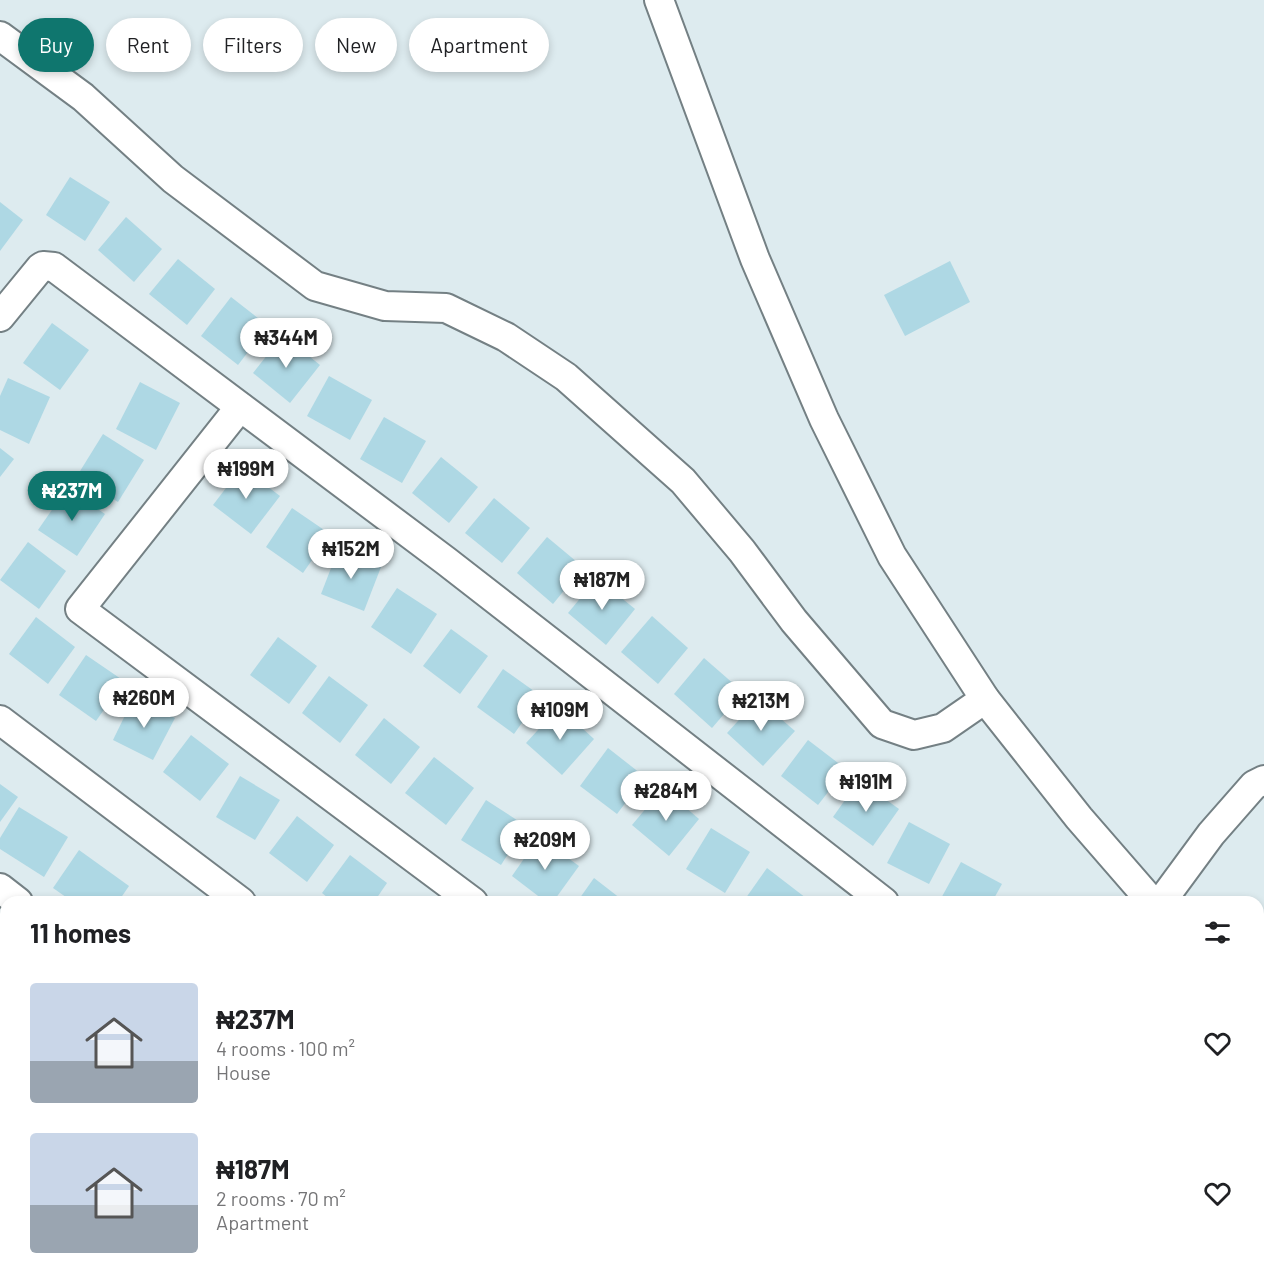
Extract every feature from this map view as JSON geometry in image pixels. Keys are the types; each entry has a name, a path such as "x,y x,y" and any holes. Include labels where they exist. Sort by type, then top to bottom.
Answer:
{"street":[{"path":"659,0 755,259 824,419 892,556 985,699 1080,818 1147,896"},
{"path":"0,36 83,97 173,179 315,286 385,306 446,308 506,337 566,377 683,481 742,551 794,621 882,724 914,735 944,728 985,699"},
{"path":"0,317 40,268 54,267 446,561 876,896"},
{"path":"240,407 80,609 465,896"},
{"path":"0,720 233,896"},
{"path":"1165,896 1211,834 1254,785 1264,780"}],"building":[{"path":"70,177 110,202 85,241 46,215"},
{"path":"0,202 23,220 0,251"},
{"path":"126,217 162,249 134,282 98,250"},
{"path":"178,259 215,289 187,325 149,294"},
{"path":"950,261 970,302 905,336 884,295"},
{"path":"231,297 268,326 238,365 201,336"},
{"path":"52,323 89,350 60,390 23,363"},
{"path":"283,335 320,365 290,403 253,373"},
{"path":"329,376 372,400 350,440 307,416"},
{"path":"8,378 50,397 29,444 0,430 0,396"},
{"path":"140,382 180,403 156,450 116,429"},
{"path":"384,417 426,441 402,483 360,459"},
{"path":"103,434 144,460 118,502 77,476"},
{"path":"0,448 14,459 0,477"},
{"path":"441,457 478,487 449,523 412,493"},
{"path":"242,467 280,496 251,534 213,505"},
{"path":"67,488 105,514 77,556 38,530"},
{"path":"494,498 530,528 502,563 465,533"},
{"path":"292,508 330,534 303,573 266,547"},
{"path":"547,537 583,567 553,604 517,573"},
{"path":"28,542 66,571 39,609 0,580"},
{"path":"338,550 381,567 364,611 321,594"},
{"path":"597,578 635,609 606,645 568,613"},
{"path":"397,588 437,614 411,654 371,627"},
{"path":"652,616 688,648 658,684 621,652"},
{"path":"36,617 75,647 48,684 9,654"},
{"path":"451,629 488,656 460,694 423,666"},
{"path":"278,637 317,666 289,704 250,675"},
{"path":"86,655 124,681 96,721 59,695"},
{"path":"704,658 743,692 712,728 674,694"},
{"path":"503,669 541,696 514,734 477,707"},
{"path":"329,676 368,705 340,743 302,713"},
{"path":"134,697 175,718 153,760 113,740"},
{"path":"758,699 795,731 763,766 727,733"},
{"path":"559,707 594,739 562,775 526,743"},
{"path":"384,718 420,747 391,784 355,755"},
{"path":"191,735 229,764 200,801 163,772"},
{"path":"808,740 846,769 818,805 781,776"},
{"path":"608,748 645,777 617,814 580,786"},
{"path":"434,757 474,788 446,825 405,793"},
{"path":"240,776 280,800 255,840 216,817"},
{"path":"859,780 899,809 873,846 833,817"},
{"path":"0,784 18,797 0,822"},
{"path":"663,788 699,819 669,856 632,825"},
{"path":"486,800 526,826 501,865 461,840"},
{"path":"19,807 68,837 44,877 0,849 0,838"},
{"path":"297,816 334,845 307,882 269,853"},
{"path":"909,822 950,844 929,884 887,863"},
{"path":"711,828 750,852 725,893 686,869"},
{"path":"539,837 579,866 557,896 538,896 512,876"},
{"path":"79,850 129,886 122,896 64,896 53,888"},
{"path":"350,855 387,883 378,896 326,896 322,893"},
{"path":"961,862 1002,884 995,896 942,896"},
{"path":"767,868 803,896 747,896"},
{"path":"594,878 617,896 581,896"}]}
